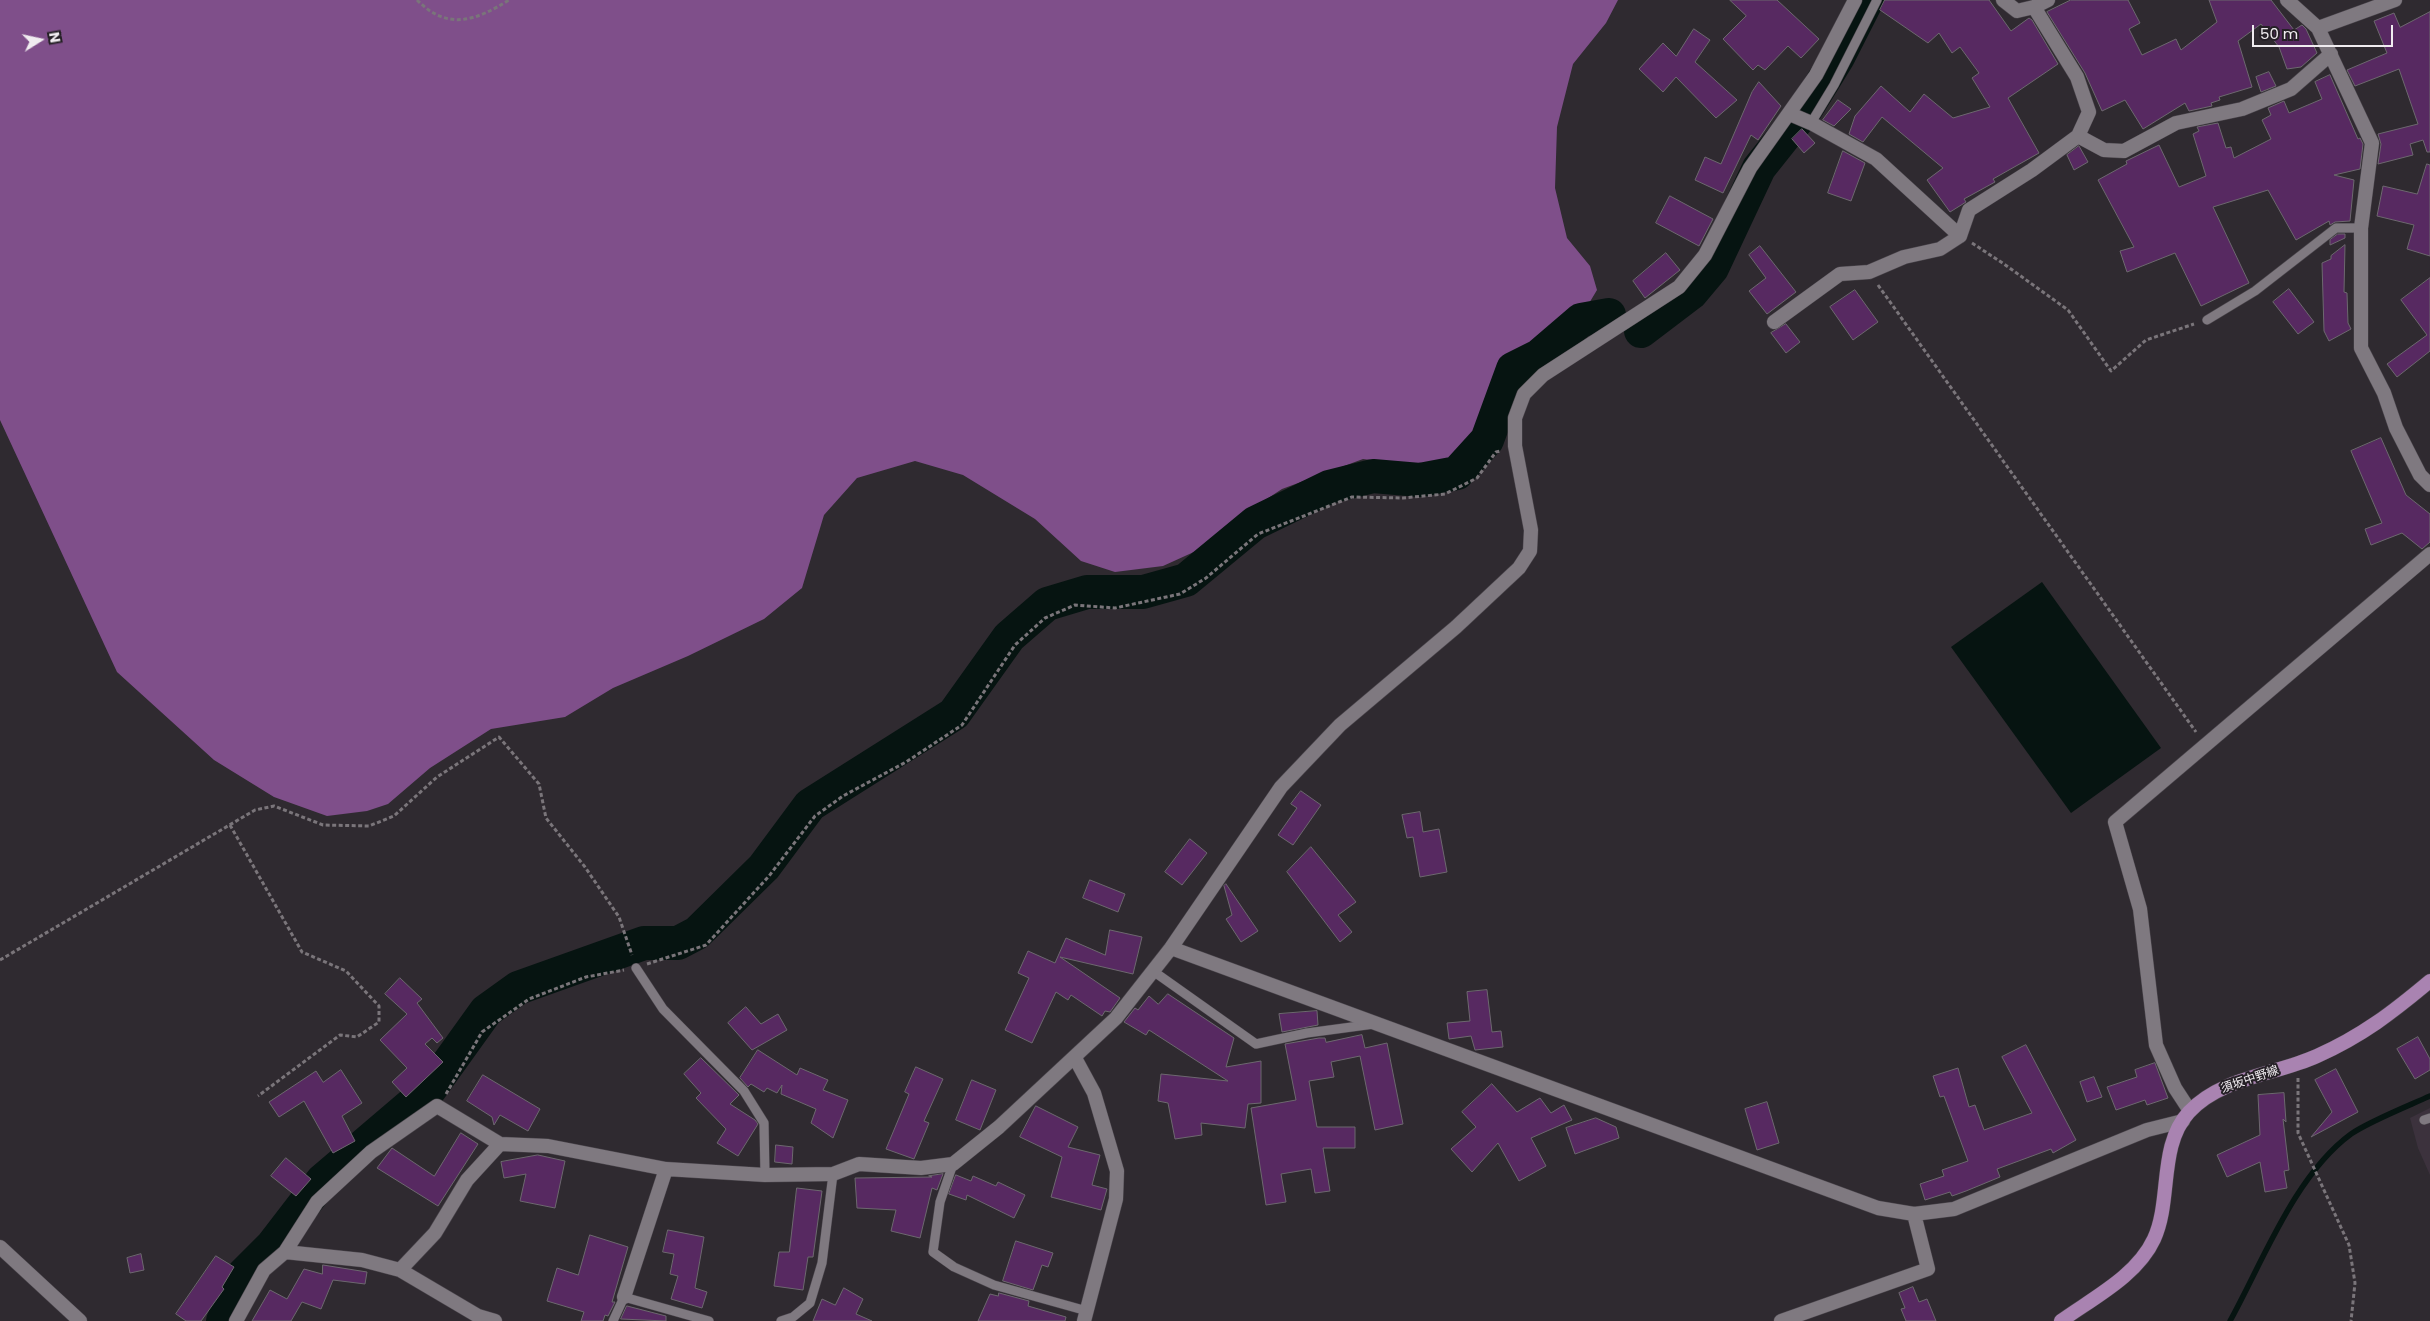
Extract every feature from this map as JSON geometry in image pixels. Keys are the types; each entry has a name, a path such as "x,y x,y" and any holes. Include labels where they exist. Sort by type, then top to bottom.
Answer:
{"main road":[{"name":"須坂中野線","path":"2186,1116 2212,1094 2234,1083 2297,1064 2347,1043 2372,1028 2430,981"},
{"path":"2061,1321 2125,1274 2141,1259 2150,1246 2160,1224 2171,1153 2186,1116"}],"street":[{"path":"236,1321 264,1270 285,1252 317,1202 371,1152 437,1106 500,1144 548,1146 666,1169 765,1175 833,1174 859,1164 922,1168 953,1164 999,1127 1116,1018 1171,948 1281,787 1340,725 1456,627 1519,568 1530,551 1531,530 1515,446 1515,418 1524,394 1543,375 1679,287 1705,255 1750,168 1816,75 1855,0"},
{"path":"2003,0 2017,11 2034,7 2048,0"},
{"path":"2287,0 2318,28 2372,143 2361,228 2361,348 2384,393 2396,428 2420,475 2430,485"},
{"path":"2318,28 2395,0"},
{"path":"1774,322 1840,274 1869,272 1904,257 1940,250 1960,236 1969,210 2032,170 2078,136 2089,112 2086,103 2076,77 2034,7"},
{"path":"2078,136 2104,150 2124,152 2176,123 2242,109 2290,89 2331,54"},
{"path":"1790,114 1811,123 1876,159 1960,236"},
{"path":"1171,948 1878,1208 1914,1214 1954,1209 2147,1130 2186,1116 2156,1045 2140,909 2115,822 2206,747 2430,554"},
{"path":"1075,1058 1094,1093 1117,1171 1116,1199 1086,1316"},
{"path":"400,1270 436,1233 467,1180 500,1144"},
{"path":"624,1297 666,1169"},
{"path":"1781,1321 1928,1269 1914,1214"},
{"path":"0,1247 80,1321"},
{"path":"285,1252 362,1260 400,1270 478,1316 495,1321"}],"lane":[{"path":"1811,123 1834,84 1878,0"},
{"path":"2207,320 2255,291 2336,228 2361,228"},
{"path":"636,968 663,1009 744,1091 764,1123 765,1175"},
{"path":"1153,971 1256,1044 1307,1033 1377,1024"},
{"path":"953,1164 940,1202 933,1252 954,1267 994,1285 1086,1316"},
{"path":"781,1321 793,1317 810,1303 822,1263 833,1174"},
{"path":"613,1321 624,1297 709,1321"}],"path":[{"path":"417,0 442,18 455,20 480,15 509,0"},
{"path":"1960,236 2004,264 2068,310 2111,370 2146,340 2207,320"},
{"path":"1869,272 2206,747"},
{"path":"437,1106 454,1083 482,1032 529,999 586,977 636,968 706,945 769,876 815,816 844,796 906,762 962,725 1015,645 1044,618 1075,604 1115,608 1180,594 1206,578 1258,534 1352,497 1403,498 1445,494 1478,478 1496,452 1515,446"},
{"path":"0,960 255,810 274,806 324,824 369,826 394,816 437,777 499,737 538,784 546,818 585,867 619,917 626,940"},
{"path":"230,825 302,952 346,971 379,1006 379,1022 357,1036 340,1035 258,1096"},
{"path":"2297,1064 2298,1132 2349,1245 2356,1283 2351,1321"}],"shaded area":[{"path":"0,0 1618,0 1606,23 1573,64 1557,127 1555,188 1567,238 1590,266 1597,290 1585,310 1552,330 1533,346 1507,359 1475,434 1454,462 1421,467 1363,459 1282,489 1230,523 1196,551 1163,566 1115,572 1081,561 1035,519 963,475 915,461 857,478 824,515 802,588 764,619 688,656 613,688 565,717 491,729 430,768 388,804 367,811 327,816 274,797 214,760 117,672 0,420"},
{"path":"2042,582 2161,748 2071,813 1951,647"},
{"path":"2430,1108 2430,1175 2418,1148 2410,1118"}],"building":[{"path":"1730,0 1777,0 1819,39 1801,58 1788,46 1765,70 1758,65 1753,70 1723,39 1746,16"},
{"path":"1885,0 1989,0 2011,31 2029,18 2032,20 2058,64 2008,98 2039,153 1993,179 1995,182 1964,199 1966,202 1950,212 1927,180 1943,168 1882,117 1863,142 1849,134 1855,116 1881,86 1910,112 1924,94 1953,118 1990,107 1972,78 1979,73 1960,47 1952,53 1939,33 1928,43 1880,10"},
{"path":"2071,0 2128,0 2140,23 2129,29 2142,55 2176,39 2181,50 2217,22 2209,0 2271,0 2294,30 2302,25 2306,29 2317,53 2301,67 2287,69 2279,47 2261,24 2238,41 2252,87 2219,97 2220,100 2211,103 2212,106 2189,111 2185,103 2143,129 2125,100 2102,111 2085,73 2047,12"},
{"path":"2430,12 2430,152 2427,152 2423,140 2410,144 2413,155 2378,164 2381,144 2378,134 2418,124 2399,69 2355,86 2347,70 2387,53 2374,21 2394,13 2400,27"},
{"path":"1694,29 1710,40 1695,62 1737,100 1716,118 1676,77 1663,92 1639,69 1663,43 1676,56"},
{"path":"2269,72 2276,86 2261,92 2256,77"},
{"path":"2330,75 2358,139 2360,138 2363,144 2360,169 2334,175 2354,180 2350,221 2335,222 2330,225 2329,221 2296,240 2268,190 2213,207 2249,283 2201,306 2175,253 2127,272 2120,251 2134,247 2098,180 2127,164 2126,161 2159,145 2179,187 2206,176 2193,134 2199,131 2197,127 2218,123 2226,148 2231,147 2234,158 2271,139 2262,120 2271,115 2268,108 2284,101 2289,113 2322,99 2315,82"},
{"path":"1759,82 1781,106 1758,140 1751,135 1723,193 1695,180 1705,157 1721,164 1752,92"},
{"path":"1838,100 1851,109 1834,126 1823,120"},
{"path":"1802,129 1815,143 1804,153 1792,139"},
{"path":"2079,146 2088,162 2074,170 2067,155"},
{"path":"1843,151 1865,163 1851,201 1828,193"},
{"path":"2427,164 2430,165 2430,256 2407,249 2414,225 2377,216 2383,186 2417,194"},
{"path":"1670,196 1713,219 1699,246 1656,223"},
{"path":"2338,234 2345,234 2345,238 2330,245 2330,240"},
{"path":"2345,245 2344,292 2347,293 2348,323 2351,329 2329,341 2324,331 2322,263 2331,259 2331,256"},
{"path":"1760,246 1796,292 1767,314 1749,291 1766,278 1749,255"},
{"path":"1666,253 1680,270 1645,298 1633,281"},
{"path":"2430,278 2430,351 2397,377 2387,364 2427,335 2401,300"},
{"path":"2289,289 2314,322 2298,334 2273,302"},
{"path":"1855,290 1878,322 1853,340 1830,307"},
{"path":"1786,324 1800,342 1786,353 1771,333"},
{"path":"2381,438 2406,495 2430,514 2430,542 2422,549 2402,533 2371,545 2365,529 2382,523 2351,451"},
{"path":"1301,791 1321,805 1293,845 1278,835 1297,808 1291,804"},
{"path":"1420,812 1423,832 1439,829 1447,872 1420,877 1413,837 1407,838 1402,815"},
{"path":"1190,839 1207,853 1182,885 1165,872"},
{"path":"1311,847 1356,902 1338,915 1352,932 1340,942 1287,872"},
{"path":"1090,880 1125,894 1118,912 1083,898"},
{"path":"1226,884 1258,931 1241,942 1226,919 1232,915 1224,886"},
{"path":"1110,930 1142,937 1133,974 1060,957 1120,998 1110,1012 1105,1011 1102,1016 1071,995 1068,1000 1056,992 1032,1043 1005,1030 1029,978 1018,973 1028,951 1055,963 1066,938 1105,955"},
{"path":"400,978 422,999 417,1003 443,1038 437,1043 432,1038 425,1044 443,1062 406,1097 392,1082 407,1068 380,1040 407,1014 385,994"},
{"path":"1487,990 1492,1032 1501,1031 1503,1047 1475,1050 1471,1036 1449,1039 1447,1023 1470,1021 1467,992"},
{"path":"1168,994 1234,1038 1226,1067 1261,1061 1261,1103 1248,1104 1245,1128 1201,1123 1202,1135 1175,1139 1168,1103 1158,1101 1161,1074 1228,1081 1149,1030 1146,1035 1124,1022 1135,1008 1138,1010 1149,996 1158,1004"},
{"path":"746,1007 761,1024 778,1014 787,1030 752,1050 728,1023"},
{"path":"1317,1011 1318,1025 1282,1032 1279,1014"},
{"path":"1362,1035 1365,1048 1387,1043 1403,1124 1375,1130 1360,1056 1331,1062 1334,1077 1309,1081 1317,1127 1355,1127 1355,1148 1323,1148 1330,1191 1315,1193 1311,1169 1281,1174 1286,1202 1266,1205 1251,1108 1296,1100 1285,1044 1319,1038 1325,1038 1326,1042"},
{"path":"2418,1037 2430,1059 2430,1070 2415,1079 2397,1049"},
{"path":"2026,1045 2076,1140 2053,1153 2051,1149 1997,1169 2000,1177 1966,1191 1952,1196 1950,1192 1925,1200 1920,1184 1944,1176 1942,1170 1968,1161 1944,1096 1940,1097 1933,1076 1958,1068 1969,1107 1975,1105 1984,1130 2032,1113 2002,1057"},
{"path":"758,1050 797,1075 800,1068 828,1080 823,1090 848,1100 833,1138 811,1123 816,1109 781,1094 782,1085 777,1093 767,1088 764,1092 751,1084 748,1087 740,1078"},
{"path":"701,1058 739,1095 730,1104 755,1120 758,1124 738,1156 717,1143 726,1129 696,1098 701,1093 684,1074"},
{"path":"2155,1063 2168,1098 2147,1105 2145,1100 2116,1110 2107,1087 2137,1077 2135,1070"},
{"path":"916,1067 943,1079 924,1121 929,1123 914,1159 886,1149 909,1094 905,1092"},
{"path":"2336,1069 2358,1112 2311,1137 2332,1112 2315,1080"},
{"path":"341,1070 362,1103 342,1116 355,1141 333,1153 304,1101 279,1117 269,1102 316,1071 323,1082"},
{"path":"483,1075 540,1109 528,1131 500,1115 494,1125 492,1117 467,1101"},
{"path":"2094,1077 2102,1097 2087,1102 2080,1082"},
{"path":"972,1080 996,1090 980,1130 956,1120"},
{"path":"1492,1084 1517,1112 1540,1098 1551,1113 1564,1105 1572,1120 1531,1138 1546,1166 1519,1181 1498,1143 1472,1172 1451,1149 1476,1127 1462,1112"},
{"path":"2284,1093 2286,1122 2283,1119 2289,1170 2284,1171 2287,1188 2265,1192 2260,1162 2227,1177 2217,1155 2260,1135 2258,1095"},
{"path":"1767,1102 1779,1143 1757,1150 1745,1109"},
{"path":"1036,1106 1078,1127 1068,1147 1100,1155 1092,1185 1107,1189 1101,1210 1051,1197 1062,1157 1020,1137"},
{"path":"1596,1118 1616,1127 1619,1138 1575,1154 1566,1128"},
{"path":"461,1133 478,1144 438,1206 377,1168 392,1148 434,1176"},
{"path":"776,1145 793,1147 792,1164 775,1162"},
{"path":"538,1155 565,1161 555,1208 520,1201 526,1174 504,1178 501,1162"},
{"path":"286,1158 311,1179 296,1196 271,1176"},
{"path":"943,1174 937,1190 932,1188 920,1238 891,1231 896,1210 857,1208 855,1178 932,1177 929,1176"},
{"path":"956,1175 971,1181 973,1176 996,1186 998,1182 1025,1195 1014,1218 967,1195 966,1200 949,1194"},
{"path":"797,1188 822,1191 813,1257 808,1257 803,1290 774,1286 779,1252 789,1252"},
{"path":"668,1230 704,1237 695,1288 707,1292 702,1308 671,1299 678,1276 670,1274 674,1254 663,1252"},
{"path":"590,1235 628,1247 612,1302 615,1302 608,1316 605,1315 603,1321 581,1321 584,1312 547,1301 557,1268 578,1275"},
{"path":"1016,1241 1053,1253 1048,1267 1042,1265 1033,1290 1003,1281"},
{"path":"141,1254 144,1270 130,1273 127,1258"},
{"path":"216,1256 234,1267 222,1287 224,1289 201,1321 186,1321 176,1314"},
{"path":"323,1265 367,1272 365,1284 333,1280 321,1309 302,1302 291,1321 252,1321 270,1290 287,1299 304,1269 322,1274"},
{"path":"1913,1287 1919,1302 1927,1299 1936,1321 1906,1321 1901,1309 1905,1308 1899,1293"},
{"path":"844,1288 863,1299 856,1314 872,1321 813,1321 822,1299 835,1305"},
{"path":"999,1293 1029,1301 1028,1306 1066,1317 1065,1321 978,1321 990,1294 998,1296"},
{"path":"627,1306 666,1316 666,1321 621,1319"}],"waterway":[{"path":"1641,331 1691,293 1712,268 1759,168 1806,109 1838,57 1867,0"},
{"path":"223,1321 243,1275 272,1246 322,1181 430,1089 486,1011 518,988 644,943 678,943 697,933 764,867 810,805 954,714 1009,637 1047,604 1087,592 1143,592 1186,580 1255,523 1329,487 1373,476 1420,480 1457,473 1487,440 1513,369 1539,356 1581,320 1609,315"},
{"path":"2230,1321 2282,1220 2313,1172 2331,1151 2359,1129 2430,1096"}]}
